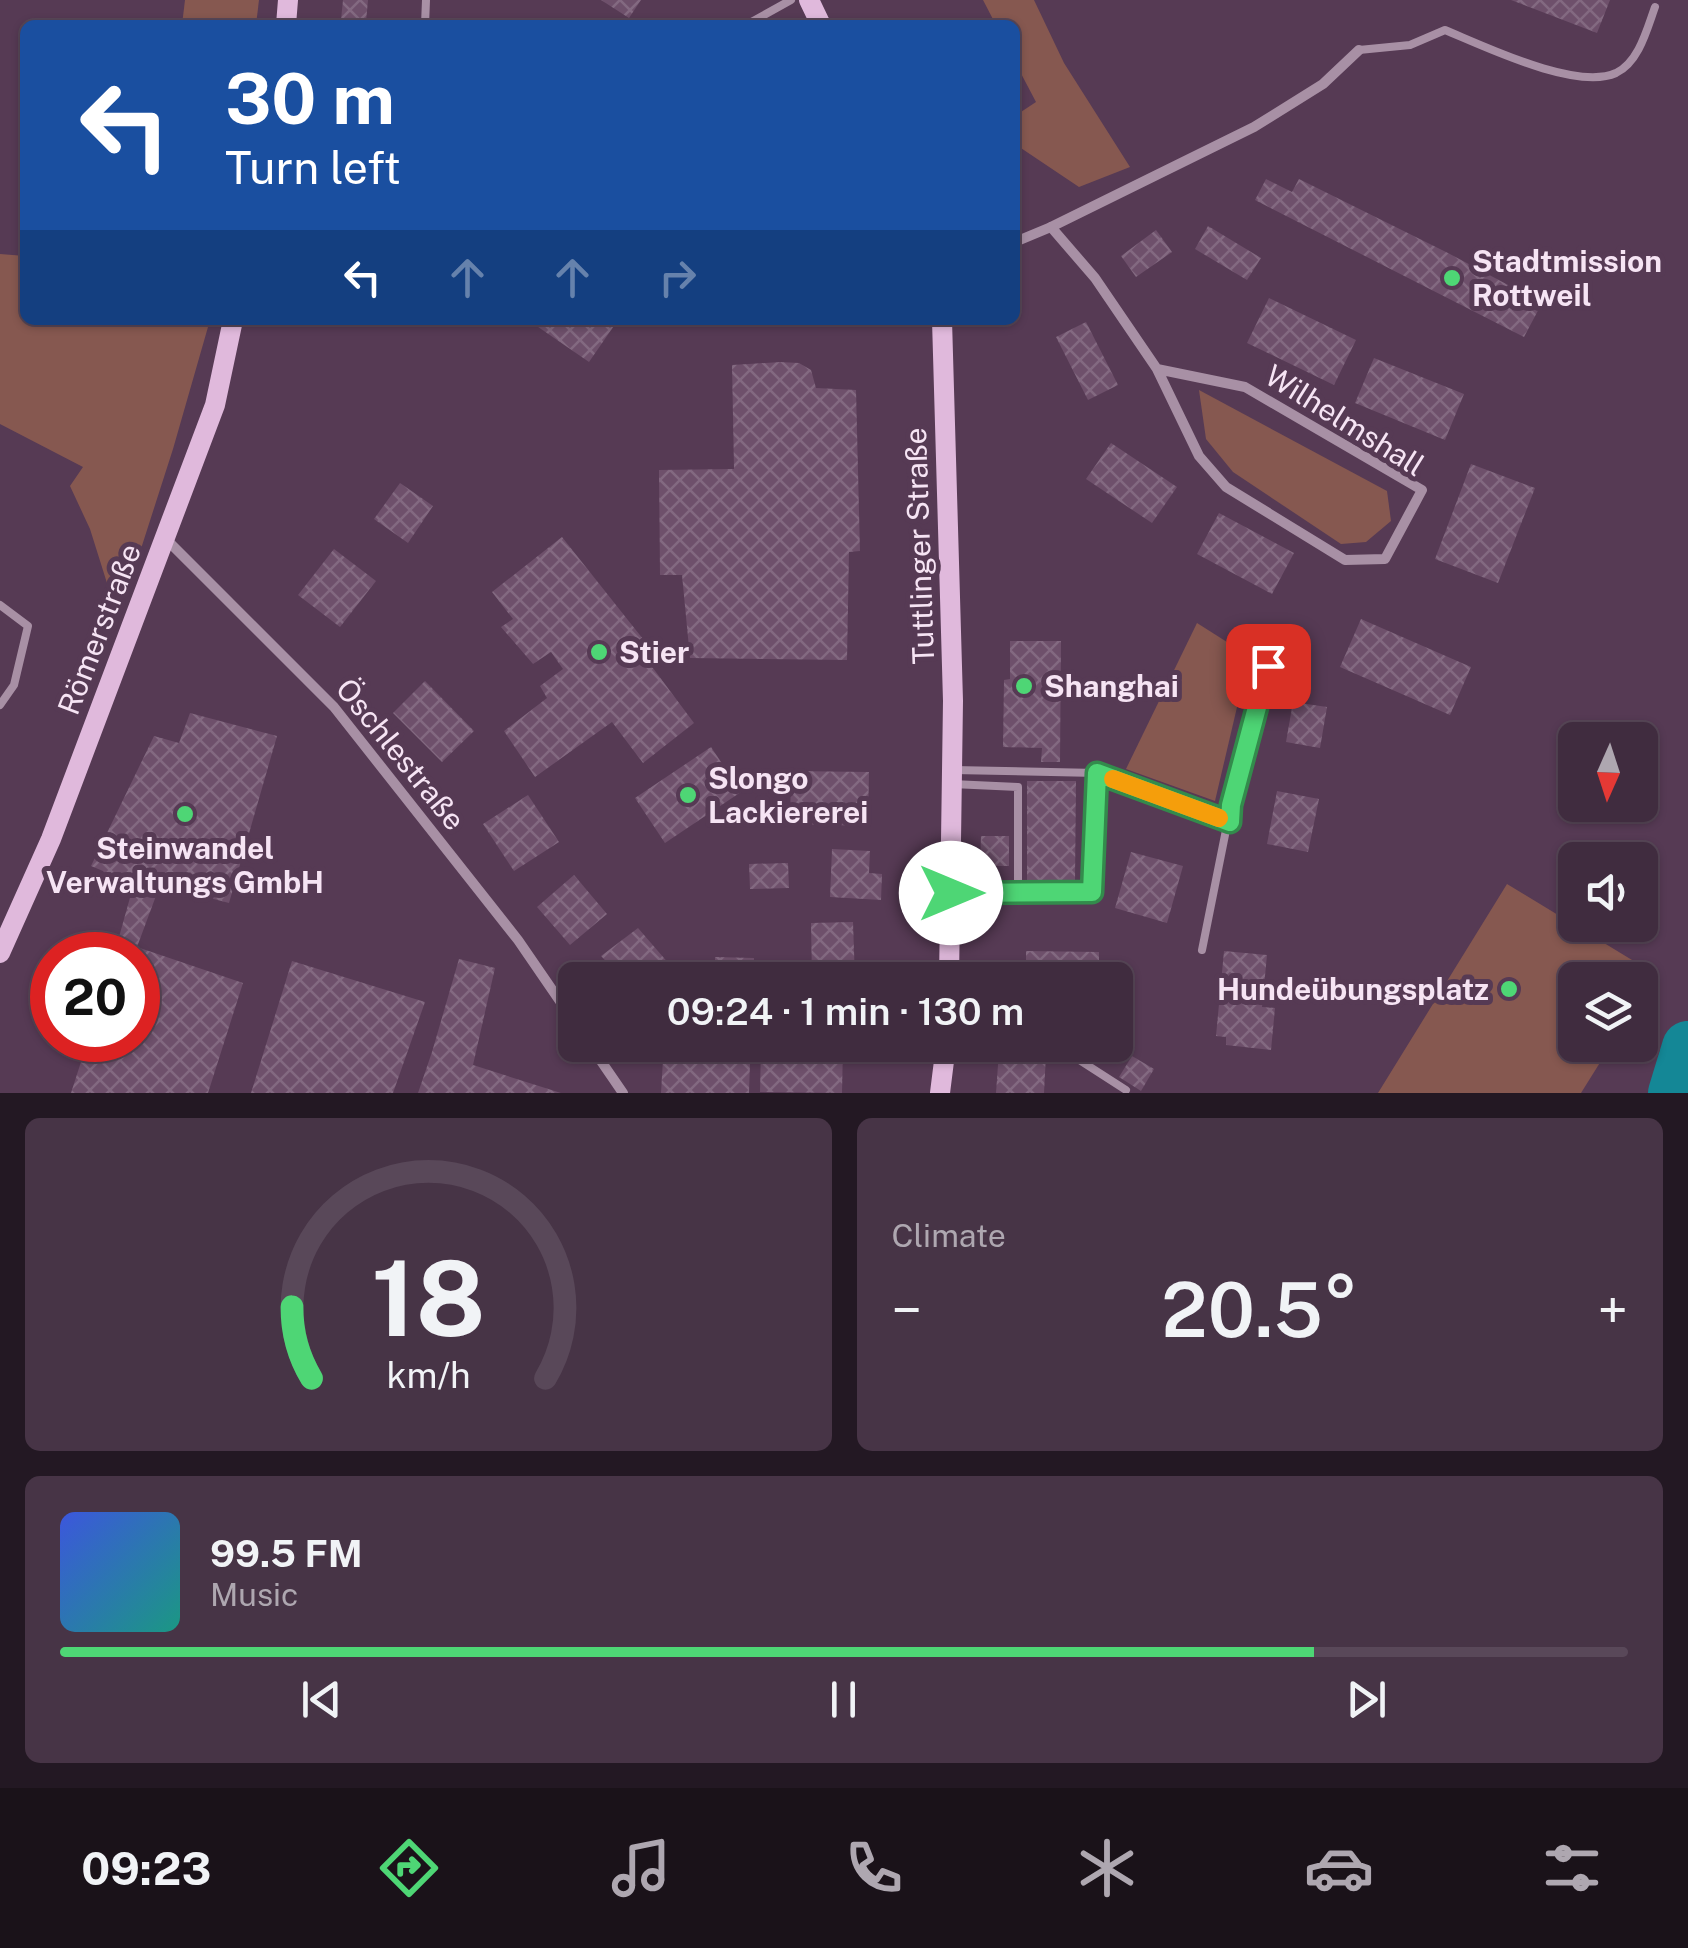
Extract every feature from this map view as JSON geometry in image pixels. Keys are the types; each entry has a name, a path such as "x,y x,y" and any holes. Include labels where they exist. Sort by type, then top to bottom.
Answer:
{"street":[{"path":"1020,240 1254,126 1323,84 1358,50"},
{"name":"Wilhelmshall","path":"1051,227 1095,278 1158,369 1198,456 1226,488 1345,560 1386,559 1422,490 1244,387 1158,369"},
{"name":"Römerstraße","path":"0,952 52,839 215,405 232,325"},
{"name":"Tuttlinger Straße","path":"942,325 954,701 949,962"},
{"name":"Öschlestraße","path":"165,538 334,707 518,940 558,998"},
{"path":"602,1062 623,1093"},
{"path":"940,1093 944,1062"}],"lane":[{"path":"755,20 791,0"},
{"path":"1358,50 1410,46 1445,30 1549,70 1600,76 1616,72 1631,60 1654,7"},
{"path":"0,605 28,626 14,685 0,704"},
{"path":"1202,950 1231,805 1268,666"},
{"path":"951,893 1092,892 1097,773"},
{"path":"952,777 1097,773 1230,822"},
{"path":"952,777 1018,787 1018,892"},
{"path":"1082,1062 1126,1090"}],"shaded area":[{"path":"185,0 259,0 257,20 183,20"},
{"path":"983,0 1034,0 1064,63 1130,167 1079,187 1020,147 1020,113 1036,102 1020,72 1020,20 993,20"},
{"path":"0,254 20,256 20,325 209,325 130,583 112,599 90,529 70,486 83,467 0,424"},
{"path":"1199,390 1387,491 1391,521 1366,542 1341,544 1233,472 1206,439"},
{"path":"1197,623 1249,656 1215,801 1126,769"},
{"name":"Hundeübungsplatz","path":"1507,884 1558,915 1558,942 1602,942 1635,962 1558,962 1558,1062 1600,1062 1581,1093 1378,1093"}],"building":[{"path":"343,0 368,0 366,20 341,20"},
{"path":"601,0 641,0 629,18"},
{"path":"1511,0 1610,0 1597,33"},
{"name":"Stadtmission Rottweil","path":"1266,179 1292,192 1299,179 1542,303 1524,337 1255,200"},
{"path":"1208,226 1261,258 1247,280 1195,249"},
{"path":"1156,230 1172,252 1136,277 1121,256"},
{"path":"1269,298 1356,340 1334,385 1247,343"},
{"path":"1086,322 1118,385 1088,400 1056,337"},
{"path":"535,325 615,325 589,362"},
{"path":"1374,358 1464,394 1445,440 1355,403"},
{"path":"799,363 811,370 816,388 856,390 860,551 849,552 847,660 690,658 682,575 660,575 659,470 734,469 732,365"},
{"path":"1111,443 1177,487 1152,523 1086,479"},
{"path":"1471,464 1535,488 1498,583 1435,559"},
{"path":"400,483 433,506 408,543 374,519"},
{"path":"1219,513 1294,553 1272,594 1197,554"},
{"path":"562,537 643,639 638,648 694,723 643,763 612,722 535,777 504,731 547,698 540,686 563,669 551,652 533,664 501,627 513,619 492,592"},
{"path":"334,549 376,581 340,627 298,595"},
{"path":"1361,619 1471,667 1450,715 1340,667"},
{"path":"1010,641 1061,641 1060,762 1041,762 1042,748 1003,747 1004,680 1010,679"},
{"path":"425,681 474,731 442,762 393,713"},
{"path":"1293,702 1327,707 1320,748 1286,742"},
{"path":"190,713 277,736 229,903 160,885 143,932 120,932 131,894 117,891 103,871 91,866 154,736 179,743"},
{"name":"Slongo Lackiererei","path":"711,747 741,792 665,843 635,798"},
{"path":"791,771 869,772 868,826 790,824"},
{"path":"1027,781 1076,781 1075,880 1027,880"},
{"path":"1277,791 1319,799 1308,852 1267,844"},
{"path":"528,795 559,842 514,871 483,824"},
{"path":"981,836 1009,836 1009,866 980,866"},
{"path":"832,849 870,851 869,873 882,874 881,900 830,897"},
{"path":"1131,852 1183,866 1167,923 1115,908"},
{"path":"788,863 789,888 750,889 749,864"},
{"path":"574,875 607,914 570,945 537,907"},
{"path":"853,922 854,962 812,962 811,923"},
{"path":"638,928 667,962 607,962 601,956"},
{"path":"1026,951 1099,952 1099,962 1026,962"},
{"path":"1224,951 1267,955 1262,1007 1275,1008 1271,1050 1226,1045 1226,1037 1216,1036"},
{"path":"160,955 243,983 208,1093 71,1093 81,1062 160,1062"},
{"path":"715,957 754,958 754,962 715,962"},
{"path":"459,959 495,968 473,1065 561,1093 418,1093"},
{"path":"292,961 425,1002 393,1093 251,1093"},
{"path":"1133,1057 1154,1069 1141,1091 1119,1077 1128,1062 1133,1062"},
{"path":"663,1062 750,1064 749,1093 661,1093"},
{"path":"761,1062 843,1062 842,1093 760,1092"},
{"path":"998,1062 1046,1062 1044,1093 996,1093"}],"waterway":[{"path":"1674,1093 1688,1047"}],"slow traffic":[{"path":"1113,779 1219,818"}],"place":[{"name":"Stadtmission Rottweil","path":"1452,278"},
{"name":"Stier","path":"599,652"},
{"name":"Shanghai","path":"1024,686"},
{"name":"Slongo Lackiererei","path":"688,795"},
{"name":"Steinwandel Verwaltungs GmbH","path":"185,814"},
{"name":"Hundeübungsplatz","path":"1509,989"}],"route":[{"path":"951,893 1092,892 1097,773 1230,822 1231,805 1268,666"}]}
